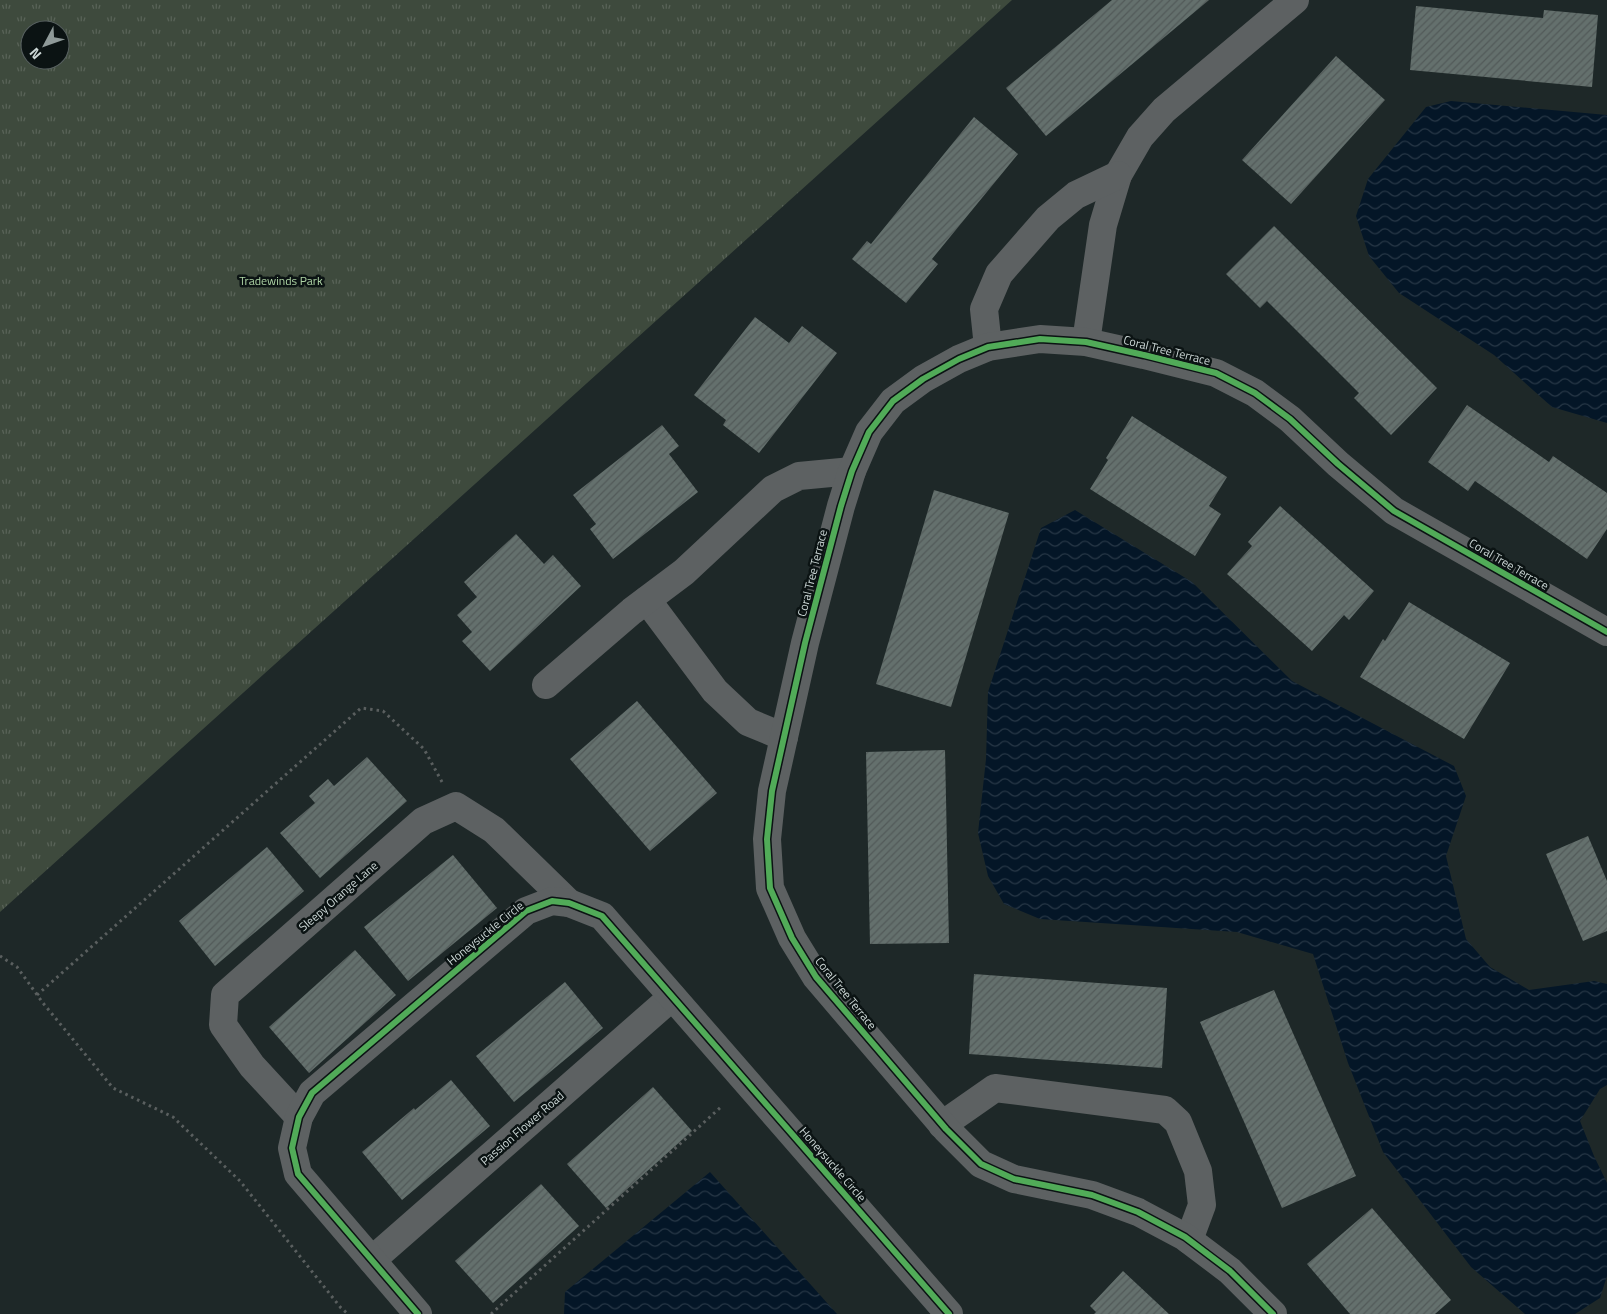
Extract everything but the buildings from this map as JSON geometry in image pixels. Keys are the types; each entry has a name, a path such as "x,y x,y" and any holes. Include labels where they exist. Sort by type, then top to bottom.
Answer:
{"street":[{"path":"1086,342 1103,225 1118,175 1140,136 1164,110 1295,0"},
{"path":"988,347 984,309 999,274 1048,218 1076,195 1118,175"},
{"name":"Coral Tree Terrace","path":"1273,1314 1230,1271 1189,1240 1138,1212 1092,1195 1014,1179 981,1164 942,1125 816,977 792,938 770,888 767,838 772,791 808,634 841,506 852,471 869,432 893,401 923,379 988,347 1040,339 1086,342 1216,373 1255,392 1290,419 1338,464 1394,511 1607,632"},
{"path":"546,685 632,611 684,572 773,489 799,476 852,471"},
{"path":"647,600 715,691 748,722 784,737"},
{"path":"456,806 494,830 569,903"},
{"name":"Sleepy Orange Lane","path":"299,1117 252,1066 223,1025 225,995 423,821 456,806"},
{"name":"Honeysuckle Circle","path":"418,1314 298,1174 292,1148 299,1117 312,1093 526,911 552,901 569,903 602,916 950,1314"},
{"name":"Passion Flower Road","path":"372,1260 672,997"},
{"path":"942,1125 995,1088 1165,1110 1178,1122 1198,1171 1202,1205 1189,1240"}],"path":[{"path":"37,995 361,708 383,711 424,748 456,806"},
{"path":"0,956 17,967 37,995 113,1088 173,1117 240,1181 340,1308 348,1314"},
{"path":"491,1314 721,1107"}],"green space":[{"name":"Tradewinds Park","path":"0,0 1012,0 0,912"}],"water":[{"path":"1451,101 1607,115 1607,423 1552,407 1494,355 1399,293 1369,256 1356,216 1368,179 1426,107"},
{"path":"1075,510 1192,582 1292,681 1454,766 1466,796 1446,856 1466,939 1490,967 1529,990 1594,981 1607,984 1607,1085 1600,1089 1580,1121 1607,1183 1607,1276 1600,1298 1575,1314 1525,1314 1471,1267 1383,1152 1348,1063 1313,954 1237,932 1040,919 1004,904 988,876 978,833 986,759 988,692 1041,528"},
{"path":"710,1172 837,1314 564,1314 565,1292"}],"cycle path":[{"path":"1273,1314 1230,1271 1185,1237 1138,1212 1092,1195 1014,1179 981,1164 946,1129 816,977 792,938 770,888 767,839 772,791 805,643 841,506 852,471 869,432 893,401 923,379 959,359 988,347 1040,339 1086,342 1216,373 1255,393 1290,419 1338,464 1394,511 1607,632"},
{"path":"418,1314 298,1174 292,1148 299,1117 312,1093 526,911 552,901 569,903 602,916 949,1314"}]}
